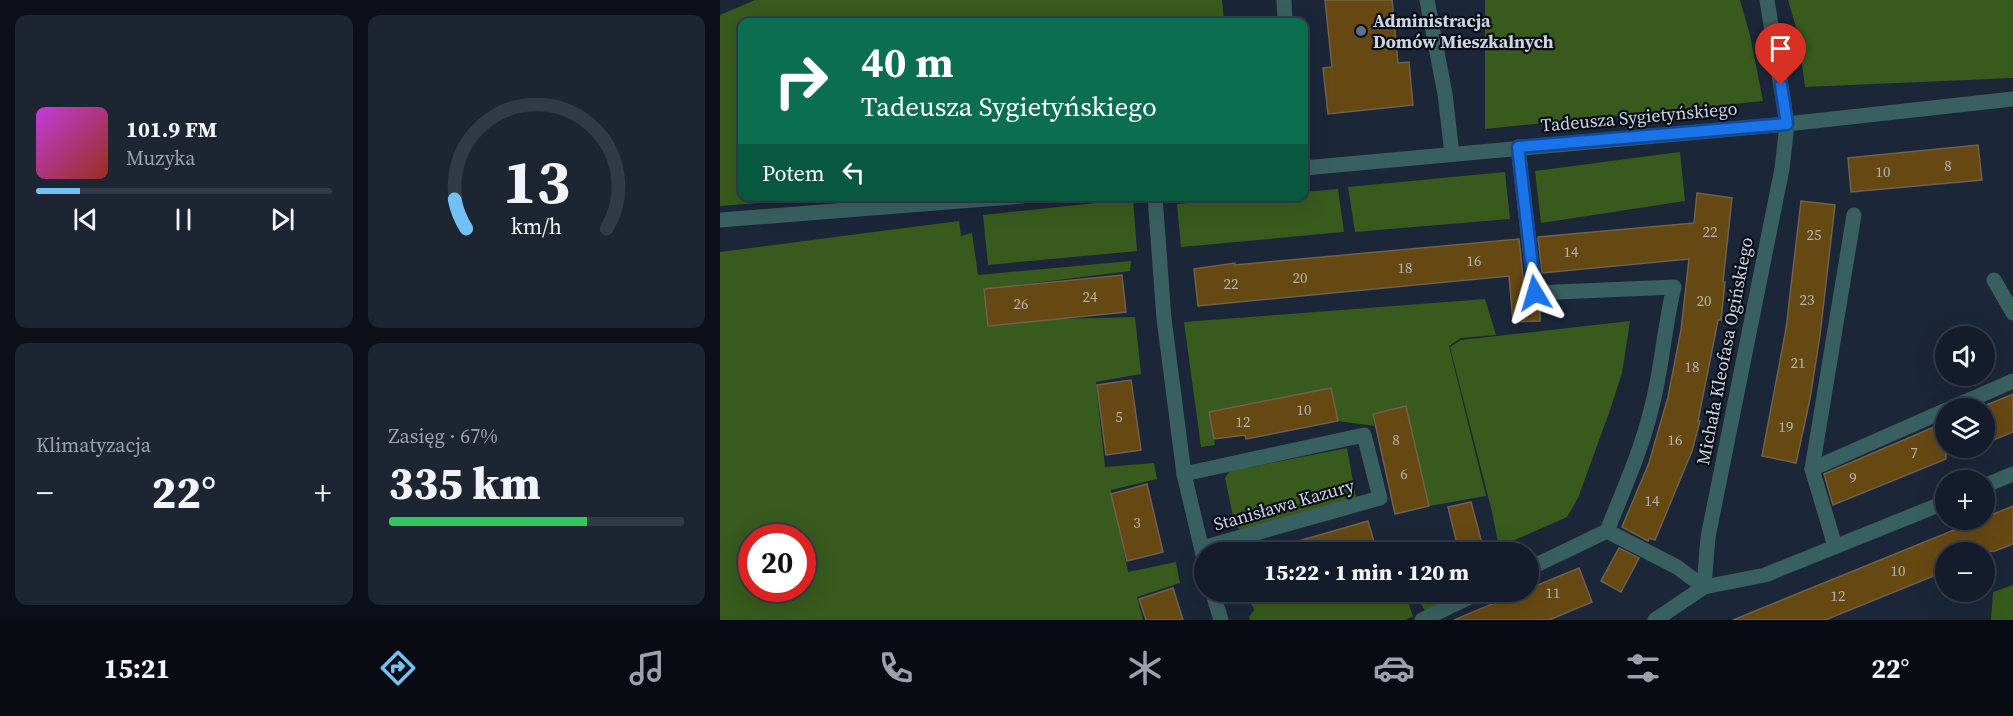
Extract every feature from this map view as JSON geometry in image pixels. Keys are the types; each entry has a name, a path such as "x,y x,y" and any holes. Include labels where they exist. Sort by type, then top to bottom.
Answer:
{"street":[{"path":"1284,0 1285,18"},
{"path":"1427,0 1445,94 1452,154"},
{"name":"Michała Kleofasa Ogińskiego","path":"1704,587 1708,537 1782,169 1787,124 1767,0"},
{"name":"Tadeusza Sygietyńskiego","path":"1308,168 1787,124 2013,99"},
{"path":"1518,147 1535,293 1674,287 1666,318 1661,366 1652,409 1640,449 1607,531 1539,564"},
{"path":"720,220 960,201"},
{"name":"Stanisława Kazury","path":"1155,201 1164,319 1184,474 1200,542"},
{"path":"1834,546 1812,468 1854,215"},
{"path":"1994,280 2013,313"},
{"path":"1974,398 2013,381"},
{"path":"1812,468 1935,415"},
{"name":"Stanisława Kazury","path":"1184,474 1364,435 1380,498 1241,542"},
{"path":"1995,481 2013,474"},
{"path":"1655,620 1704,587 1765,575 1935,506"},
{"path":"1607,531 1677,567 1704,587"},
{"path":"1215,602 1221,620"},
{"path":"1424,620 1460,602"}],"green space":[{"path":"755,0 1222,0 1224,18 738,18 738,201 782,201 720,206 720,15"},
{"path":"1485,0 1740,0 1750,35 1763,101 1485,129"},
{"path":"1788,0 2013,0 2013,78 1805,87 1798,34"},
{"path":"1680,152 1685,201 1541,223 1535,171"},
{"path":"1505,172 1510,219 1355,232 1348,187"},
{"path":"1338,189 1344,232 1181,247 1177,204 1212,201 1308,201 1308,192"},
{"path":"1133,201 1137,251 988,265 983,215"},
{"path":"959,221 961,236 972,233 978,275 1131,261 1130,271 985,289 989,326 1057,319 1135,317 1141,374 1096,382 1105,467 1154,463 1157,479 1111,490 1128,572 1176,562 1180,583 1137,597 1143,620 720,620 720,252"},
{"path":"1485,299 1496,335 1461,338 1449,346 1486,496 1429,506 1406,406 1373,414 1374,426 1338,421 1331,388 1209,412 1215,445 1201,447 1184,322"},
{"path":"1630,321 1622,373 1578,498 1567,517 1510,542 1498,542 1450,347 1461,340"},
{"path":"1347,448 1356,498 1242,531 1235,526 1225,478 1230,471"},
{"path":"2013,585 2013,620 1991,620 1995,591"},
{"path":"1249,602 1408,602 1413,616 1406,620 1250,620 1249,617 1254,610"},
{"path":"1420,602 1451,602 1426,613"}],"building":[{"name":"Administracja Domów Mieszkalnych","path":"1325,0 1392,0 1398,63 1409,62 1413,105 1328,114 1323,68 1332,67"},
{"path":"1978,145 1982,180 1851,192 1848,158"},
{"path":"1697,193 1732,198 1721,320 1718,320 1698,421 1700,421 1692,451 1655,540 1649,538 1648,541 1622,527 1649,463 1668,397 1681,330 1689,259 1542,273 1538,237 1694,223"},
{"path":"1801,201 1835,205 1820,335 1810,399 1796,463 1762,456 1786,329"},
{"path":"1519,239 1525,295 1530,301 1540,303 1540,321 1513,322 1509,276 1198,306 1194,269 1235,263 1235,265"},
{"path":"1122,275 1126,312 988,326 984,289"},
{"path":"1131,380 1141,450 1106,455 1097,385"},
{"path":"1331,388 1338,421 1246,439 1245,435 1214,439 1209,412"},
{"path":"2013,394 2013,432 1995,439 1995,401"},
{"path":"1406,406 1429,506 1395,514 1373,414"},
{"path":"1935,427 1935,458 1946,458 1833,505 1824,474"},
{"path":"1147,484 1163,552 1127,561 1111,494"},
{"path":"1471,502 1481,542 1457,542 1448,507"},
{"path":"2013,506 2013,544 1995,551 1995,542 1935,542 1935,575 1825,620 1733,620 1954,530 1995,530 1995,513"},
{"path":"1368,521 1374,542 1295,542"},
{"path":"1619,548 1639,558 1621,592 1601,581"},
{"path":"1579,568 1592,602 1549,620 1454,620 1497,602 1539,602 1539,584"},
{"path":"1173,588 1183,620 1146,620 1139,599"}],"place":[{"name":"Administracja Domów Mieszkalnych","path":"1361,31"}],"route":[{"path":"1535,293 1518,147 1787,124 1781,85"}]}
